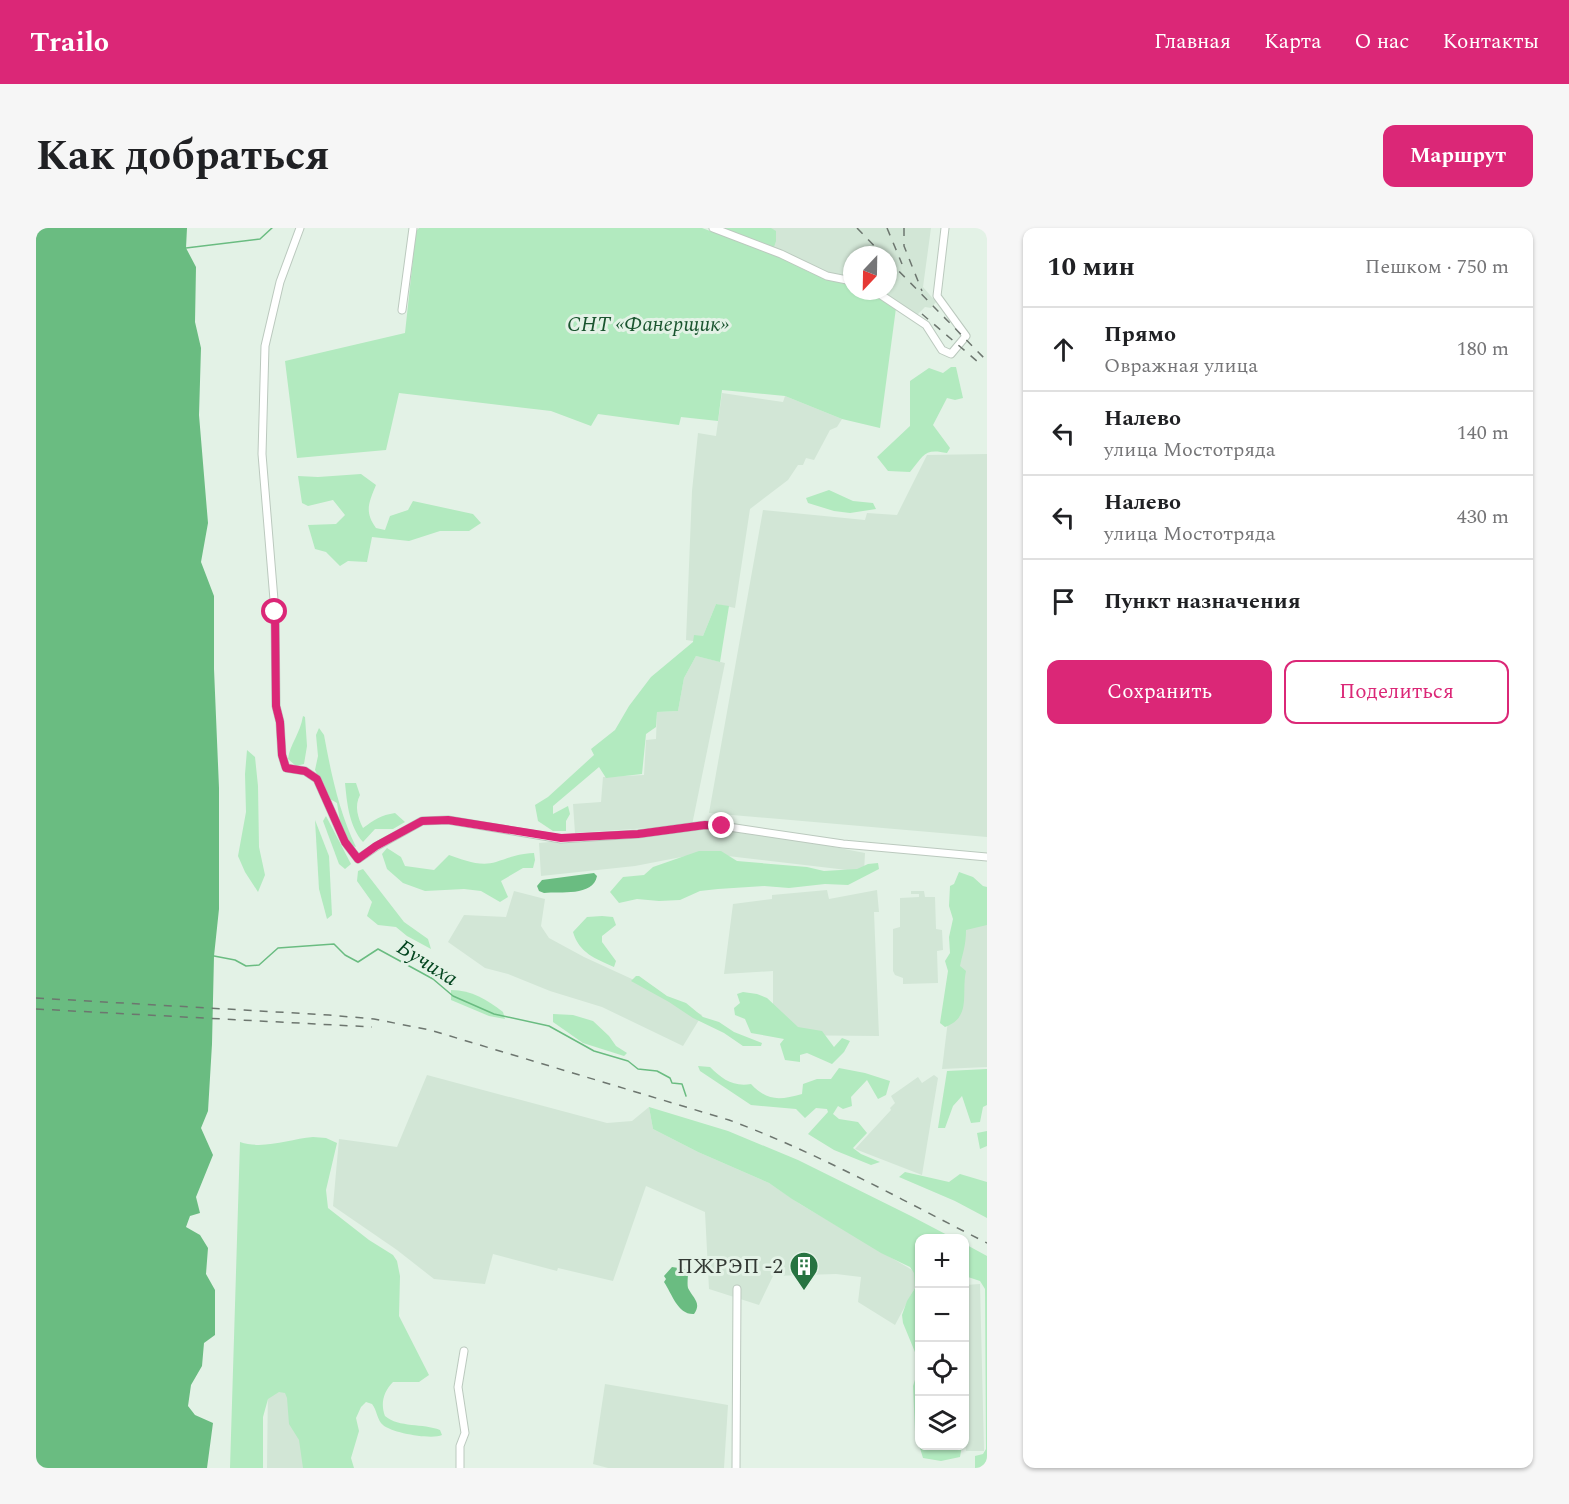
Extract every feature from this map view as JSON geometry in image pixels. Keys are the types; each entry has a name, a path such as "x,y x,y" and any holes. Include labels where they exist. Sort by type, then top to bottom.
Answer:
{"street":[{"path":"300,228 280,282 264,346 262,443 275,612 276,706 280,722 282,755 286,768 305,771 317,779 345,842 358,859 376,846 422,821 448,820 561,838 638,834 705,825 722,826 843,844 987,857"},
{"path":"402,310 414,228"},
{"path":"713,228 781,254 827,276 843,279"},
{"path":"888,300 926,325 942,350 951,354 966,336 937,296 945,228"},
{"path":"736,1468 738,1289"},
{"path":"460,1468 460,1446 465,1433 458,1387 464,1351"}],"shaded area":[{"path":"36,228 187,228 186,248 196,267 195,322 201,348 199,415 208,523 201,562 214,596 214,669 219,788 219,909 214,956 208,1111 201,1128 213,1155 196,1197 200,1213 190,1216 186,1227 200,1235 208,1248 206,1274 215,1290 215,1335 204,1343 202,1366 191,1385 188,1406 195,1415 213,1423 207,1468 36,1468"},
{"path":"723,228 931,228 923,287 936,302 931,308 925,307 915,317 892,300 897,300 897,246 843,246 843,276 824,273 783,251"},
{"path":"722,393 783,402 785,396 842,419 837,427 830,430 814,460 806,458 803,465 798,465 788,480 750,509 735,608 716,604 703,636 693,641 686,640 692,491 698,433 716,436"},
{"path":"987,454 987,837 709,813 763,510 865,520 867,513 897,515 927,455"},
{"path":"696,656 725,663 692,825 575,833 573,804 601,802 603,777 644,775 646,740 656,739 657,712 678,711 684,678"},
{"path":"704,827 772,835 865,853 864,872 702,853 635,866 541,876 539,843"},
{"path":"594,873 597,876 594,883 575,892 544,893 539,891 537,886 542,880"},
{"path":"827,890 829,899 877,890 879,912 874,912 879,1036 773,1035 773,971 724,974 733,904 772,899 772,895"},
{"path":"514,891 545,899 541,926 549,938 702,1015 683,1046 602,1007 485,968 448,942 464,915 506,917"},
{"path":"911,891 924,891 925,897 935,897 936,929 942,930 943,950 937,951 938,983 903,984 903,978 895,975 893,971 893,929 900,927 900,898 919,897 919,894 911,894"},
{"path":"960,923 987,923 987,1067 942,1069"},
{"path":"427,1075 607,1123 632,1121 649,1107 653,1129 698,1152 769,1183 800,1204 915,1272 915,1288 895,1325 858,1302 861,1277 836,1274 773,1276 759,1305 709,1289 705,1212 646,1186 613,1281 558,1268 557,1271 493,1254 485,1284 434,1279 397,1250 333,1206 339,1139 397,1147"},
{"path":"934,1075 938,1078 922,1175 855,1149 891,1110 890,1108 895,1103 891,1096 918,1077 922,1083"},
{"path":"672,1267 685,1269 688,1273 688,1288 697,1304 694,1314 680,1307 664,1282 666,1279 664,1276"},
{"path":"980,1284 984,1451 966,1450 969,1450 969,1285"},
{"path":"269,1301 306,1468 267,1468"},
{"path":"605,1384 728,1405 724,1468 608,1468 593,1464"}],"green space":[{"name":"СНТ «Фанерщик»","path":"419,228 702,228 780,257 809,272 843,282 843,300 882,300 896,308 880,428 842,419 785,396 722,390 718,421 681,417 679,425 598,414 591,426 551,411 399,393 386,450 297,458 285,361 405,333 416,231"},
{"path":"723,228 771,228 776,231 776,241 774,247"},
{"path":"951,367 956,367 963,398 955,400 947,398 933,425 950,448 947,453 933,451 925,454 910,472 888,471 877,457 910,426 910,381 929,368 943,373"},
{"path":"361,474 376,485 371,497 369,512 376,528 385,530 390,516 408,510 413,501 473,514 481,523 469,531 440,531 409,541 372,537 367,562 348,561 340,566 326,552 315,549 308,525 336,524 345,515 333,500 308,506 302,503 298,476"},
{"path":"829,490 853,501 873,503 876,509 850,513 808,503 806,498"},
{"path":"716,604 729,606 720,662 696,656 684,678 678,711 657,712 656,727 646,734 642,774 606,778 599,767 553,806 553,814 568,806 570,814 566,821 566,831 553,831 538,821 535,805 548,797 594,755 591,749 615,730 629,706 651,677 693,642 694,635 703,636"},
{"path":"303,716 305,717 307,746 304,764 296,766 288,759"},
{"path":"319,728 324,735 340,806 356,847 350,845 341,828 337,803 330,799 315,770 318,756 316,735"},
{"path":"247,750 255,757 259,847 265,875 258,892 238,856 246,812"},
{"path":"345,783 356,783 360,795 357,812 363,828 378,818 395,813 405,822 393,829 375,829 363,842 352,822"},
{"path":"326,816 351,864 345,869 339,864 323,821"},
{"path":"315,820 329,856 332,915 327,919 319,889"},
{"path":"387,848 401,857 405,866 434,870 449,855 484,864 534,853 535,860 533,868 523,868 501,881 508,897 500,902 481,891 464,889 425,891 403,883 387,869 382,854"},
{"path":"699,851 721,851 737,861 807,867 824,871 857,869 878,863 879,869 848,885 718,889 700,891 680,900 637,899 619,903 610,892 623,877 644,875 653,867"},
{"path":"363,869 404,922 428,939 431,949 396,927 378,925 367,916 372,902 357,881 358,871"},
{"path":"959,872 973,877 987,887 987,925 966,930 960,966 966,971 964,1004 959,1017 945,1027 940,1023 948,971 945,961 950,953 949,937 953,919 949,906 950,886 954,884"},
{"path":"587,917 613,917 616,925 602,936 602,942 616,961 614,967 584,950 573,932"},
{"path":"636,976 667,996 686,1003 703,1017 719,1022 734,1032 762,1043 761,1046 743,1046 724,1033 693,1018 631,981"},
{"path":"451,990 466,992 485,1000 503,1012 505,1019 489,1016 451,1000"},
{"path":"743,992 767,998 798,1027 822,1031 834,1047 842,1038 850,1041 844,1052 832,1064 807,1053 800,1055 800,1062 785,1060 780,1044 784,1039 751,1033 745,1019 735,1015 734,1008 740,1003 737,994"},
{"path":"553,1014 573,1015 593,1021 616,1046 627,1053 624,1056 583,1043 553,1022"},
{"path":"698,1066 710,1067 733,1083 751,1084 763,1094 775,1098 802,1094 803,1084 817,1079 831,1079 839,1068 890,1081 886,1095 878,1099 867,1080 851,1097 852,1106 843,1109 838,1106 833,1114 839,1119 858,1122 867,1133 853,1148 880,1162 871,1165 834,1150 808,1134 828,1112 827,1109 816,1108 805,1118 796,1109 751,1105 700,1071"},
{"path":"987,1069 987,1105 983,1107 980,1122 971,1123 962,1096 953,1106 945,1128 938,1128 947,1071"},
{"path":"649,1107 728,1131 798,1160 945,1234 915,1234 915,1288 914,1273 910,1267 881,1253 769,1183 698,1152 653,1129"},
{"path":"987,1131 987,1146 980,1149 977,1133"},
{"path":"313,1137 326,1138 337,1143 326,1190 328,1208 369,1240 393,1255 397,1261 400,1276 399,1316 429,1375 419,1382 393,1382 384,1398 385,1416 404,1424 440,1430 442,1435 421,1436 388,1428 381,1423 372,1404 366,1402 356,1418 359,1431 351,1458 354,1468 303,1468 299,1440 289,1424 287,1398 285,1393 279,1392 268,1399 263,1417 263,1468 230,1468 240,1142 258,1145"},
{"path":"905,1172 949,1182 960,1174 987,1182 987,1218 955,1201 899,1177"},
{"path":"969,1246 987,1256 987,1468 975,1468 975,1456 983,1454 986,1449 985,1289 980,1281 969,1277"},
{"path":"915,1288 915,1352 903,1323 902,1315"},
{"path":"915,1380 915,1432 913,1386"},
{"path":"921,1450 961,1450 960,1457 941,1461 923,1458"}],"waterway":[{"path":"186,248 260,239 272,228"},
{"name":"Бучиха","path":"214,956 235,960 246,966 259,965 278,948 334,944 345,955 358,962 378,949 433,979 453,996 494,1014 549,1026 594,1051 628,1061 638,1069 657,1071 670,1078 672,1083 682,1084 686,1096"}],"railway":[{"path":"857,228 874,246"},
{"path":"887,228 902,264"},
{"path":"904,228 904,246 922,291"},
{"path":"897,269 987,361"},
{"path":"922,314 978,362"},
{"path":"36,998 329,1015 374,1019 430,1030 729,1120 827,1162 987,1243"},
{"path":"36,1009 372,1027"}],"place":[{"name":"ПЖРЭП -2","path":"804,1292"}],"route":[{"path":"275,612 276,706 280,722 282,755 286,768 305,771 317,779 345,842 358,859 376,846 422,821 448,820 561,838 638,834 705,825 722,826"}]}
